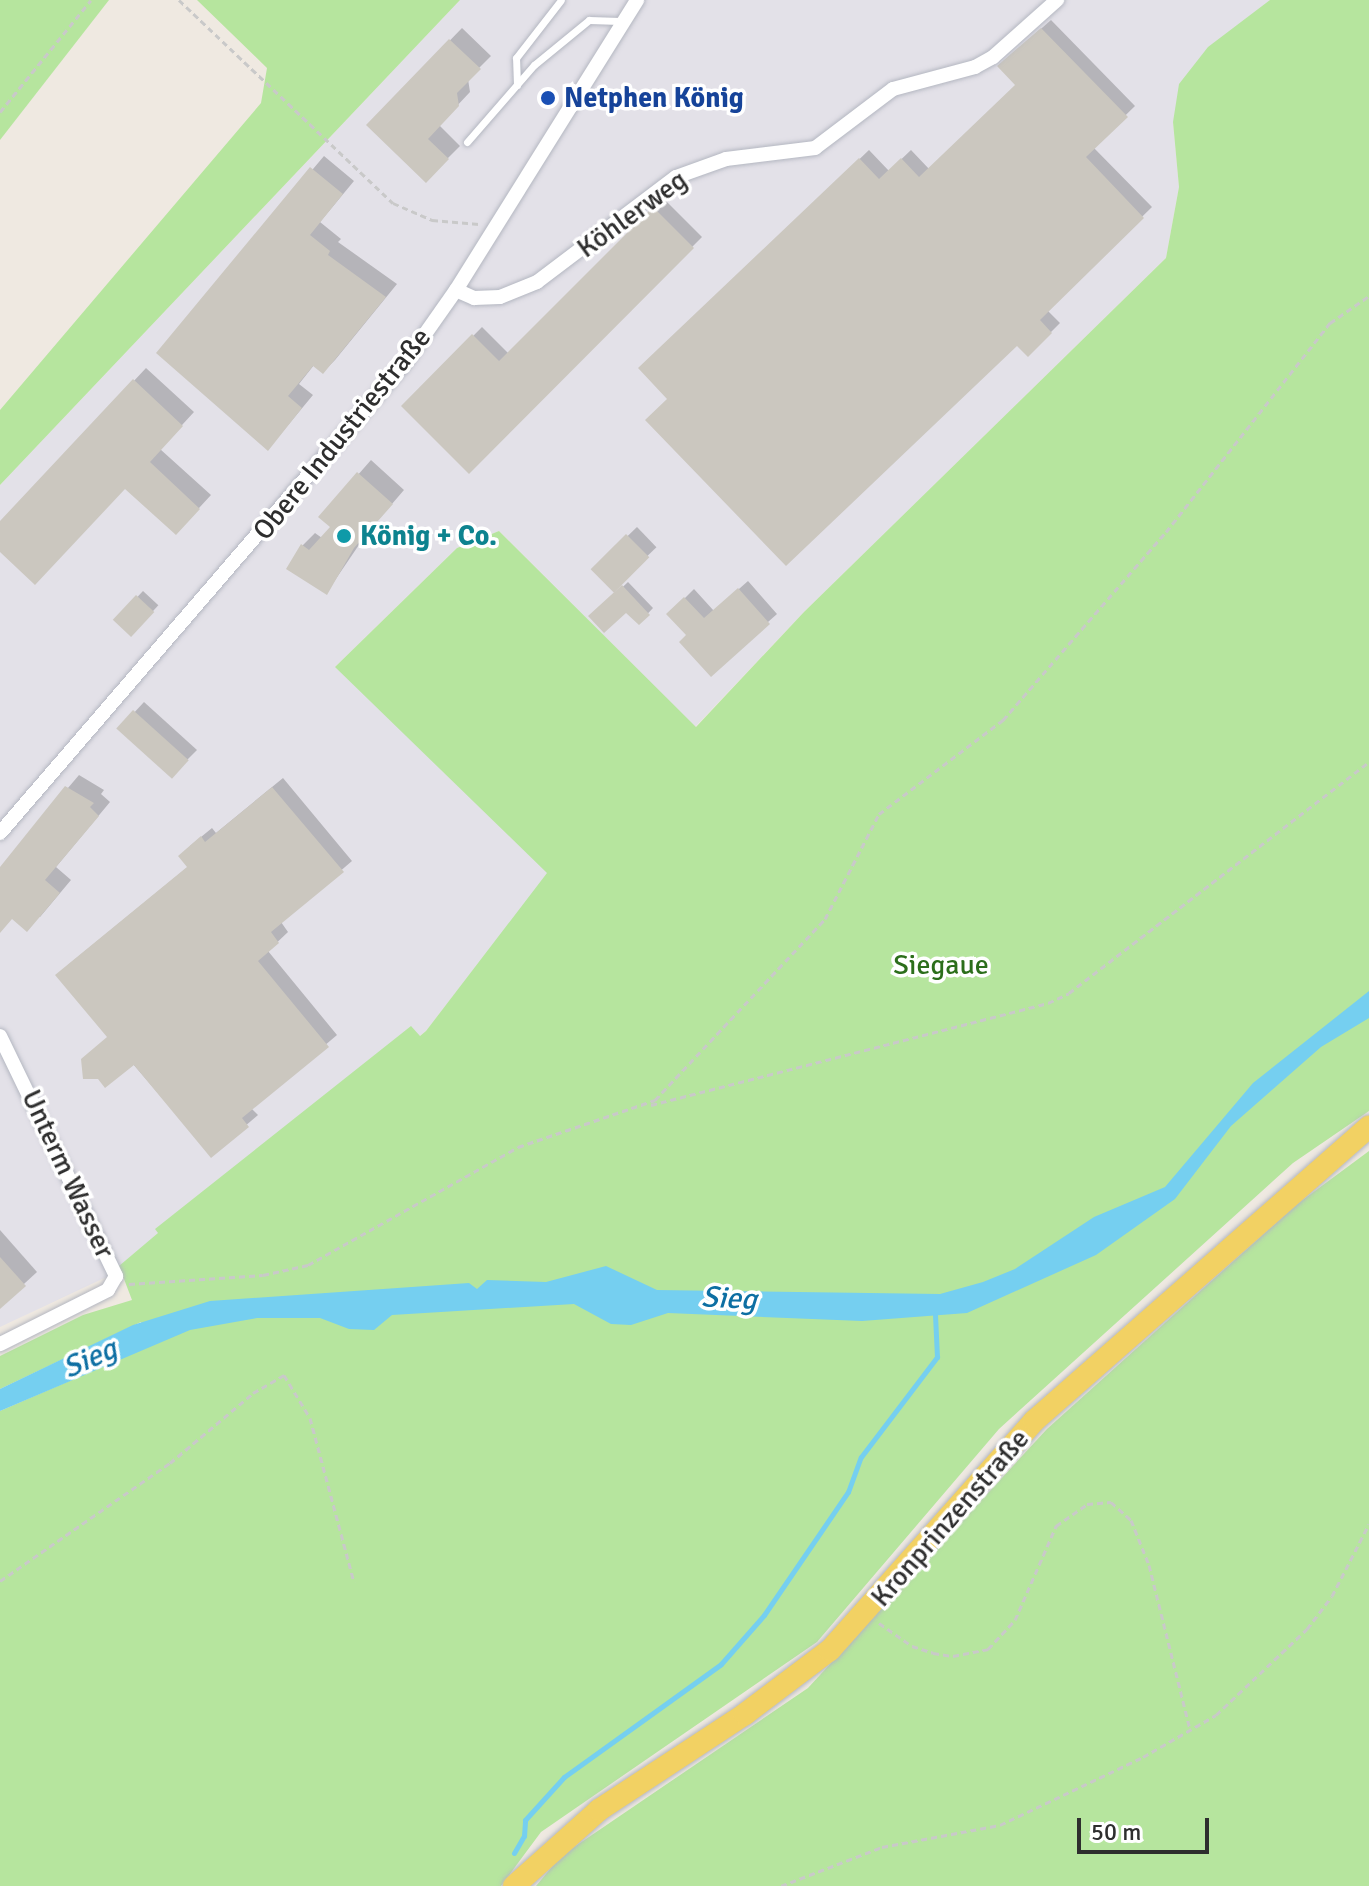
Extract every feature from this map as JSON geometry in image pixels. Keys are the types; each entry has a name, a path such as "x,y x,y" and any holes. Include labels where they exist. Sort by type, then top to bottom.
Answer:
{"main road":[{"name":"Kronprinzenstraße","path":"514,1886 574,1830 795,1678 867,1612 1034,1421 1369,1127"}],"street":[{"name":"Obere Industriestraße","path":"0,833 356,425 456,290 620,21 637,0"},
{"name":"Köhlerweg","path":"456,290 474,298 500,297 537,282 659,189 700,165 815,148 893,89 975,67 993,57 1057,0"},
{"name":"Unterm Wasser","path":"0,1036 76,1187 116,1283 0,1344"}],"lane":[{"path":"517,85 516,58 561,0"},
{"path":"467,142 517,85 589,20 620,21"}],"path":[{"path":"0,112 91,0"},
{"path":"179,0 393,203 432,220 494,225"},
{"path":"647,1106 825,919 879,814 1003,720 1176,521 1330,323 1369,296"},
{"path":"116,1283 233,1278 308,1265 504,1154 545,1135 1048,1003 1069,993 1369,762"},
{"path":"0,1581 170,1463 253,1393 284,1375 310,1418 353,1564 354,1582"},
{"path":"867,1612 891,1634 922,1650 953,1656 988,1649 1015,1620 1056,1526 1087,1504 1111,1502 1131,1520 1149,1565 1190,1730"},
{"path":"781,1886 882,1847 1000,1825 1190,1730 1240,1696 1307,1629 1332,1596 1369,1524"}],"shaded area":[{"path":"460,0 1270,0 1173,122 1179,187 1166,258 804,612 695,727 499,531 457,548 336,666 548,873 426,1031 193,1205 130,1266 0,1327 0,485"}],"green space":[{"path":"0,0 109,0 0,140"},
{"path":"197,0 460,0 0,485 0,410 261,103 267,68"},
{"name":"Siegaue","path":"1270,0 1369,0 1369,1111 1293,1163 999,1429 817,1642 541,1832 501,1886 0,1886 0,1411 150,1346 141,1322 0,1389 0,1356 83,1315 132,1300 119,1266 158,1233 155,1229 411,1026 420,1036 426,1031 547,873 335,667 457,548 499,531 696,727 804,612 1166,258 1179,187 1173,122 1179,84 1208,47"},
{"path":"1369,1151 1369,1886 536,1886 561,1856 808,1688 1047,1429 1296,1205"}],"water":[{"name":"Sieg","path":"1369,991 1369,1018 1321,1047 1231,1126 1175,1199 1096,1255 967,1313 862,1321 668,1313 631,1325 611,1324 574,1304 392,1315 374,1330 349,1329 320,1318 257,1318 190,1330 0,1411 0,1389 133,1325 210,1301 469,1283 477,1289 487,1280 546,1282 606,1266 657,1290 940,1294 983,1282 1015,1269 1094,1217 1165,1187 1253,1083"}],"building":[{"path":"1041,28 1128,117 1086,157 1144,218 1040,320 1052,333 1028,357 1017,346 786,566 645,420 667,399 638,368 859,158 879,179 901,158 919,177 1015,85 997,66"},
{"path":"449,39 481,69 457,93 459,106 428,139 449,159 426,183 366,125"},
{"path":"310,167 343,194 310,235 330,251 328,255 386,297 323,374 313,366 288,396 302,408 268,451 156,353"},
{"path":"653,207 694,248 469,474 401,406 472,334 499,361"},
{"path":"133,379 183,426 150,462 200,509 176,535 125,489 35,585 0,552 0,521"},
{"name":"König + Co.","path":"357,472 393,504 354,548 327,595 286,569 301,544 309,550 330,527 318,517"},
{"path":"626,534 649,557 614,593 591,569"},
{"path":"622,585 650,615 639,625 626,613 604,633 588,616"},
{"path":"738,588 770,624 711,677 679,642 686,635 666,614 684,597 704,618"},
{"path":"136,595 154,612 131,637 113,620"},
{"path":"133,710 189,760 172,779 116,729"},
{"path":"65,786 94,803 90,807 99,816 45,880 60,893 27,932 12,919 0,933 0,867"},
{"path":"272,787 344,872 271,932 279,943 258,961 329,1047 242,1118 249,1127 211,1158 134,1065 105,1088 98,1079 83,1079 81,1059 107,1037 55,975 187,867 178,856 201,836 205,842"},
{"path":"0,1257 26,1286 0,1309"}],"waterway":[{"path":"514,1853 524,1836 525,1820 564,1777 721,1664 764,1615 848,1492 861,1457 937,1357 935,1315"}],"place":[{"name":"Netphen König","path":"548,98"},
{"name":"König + Co.","path":"344,536"}]}
